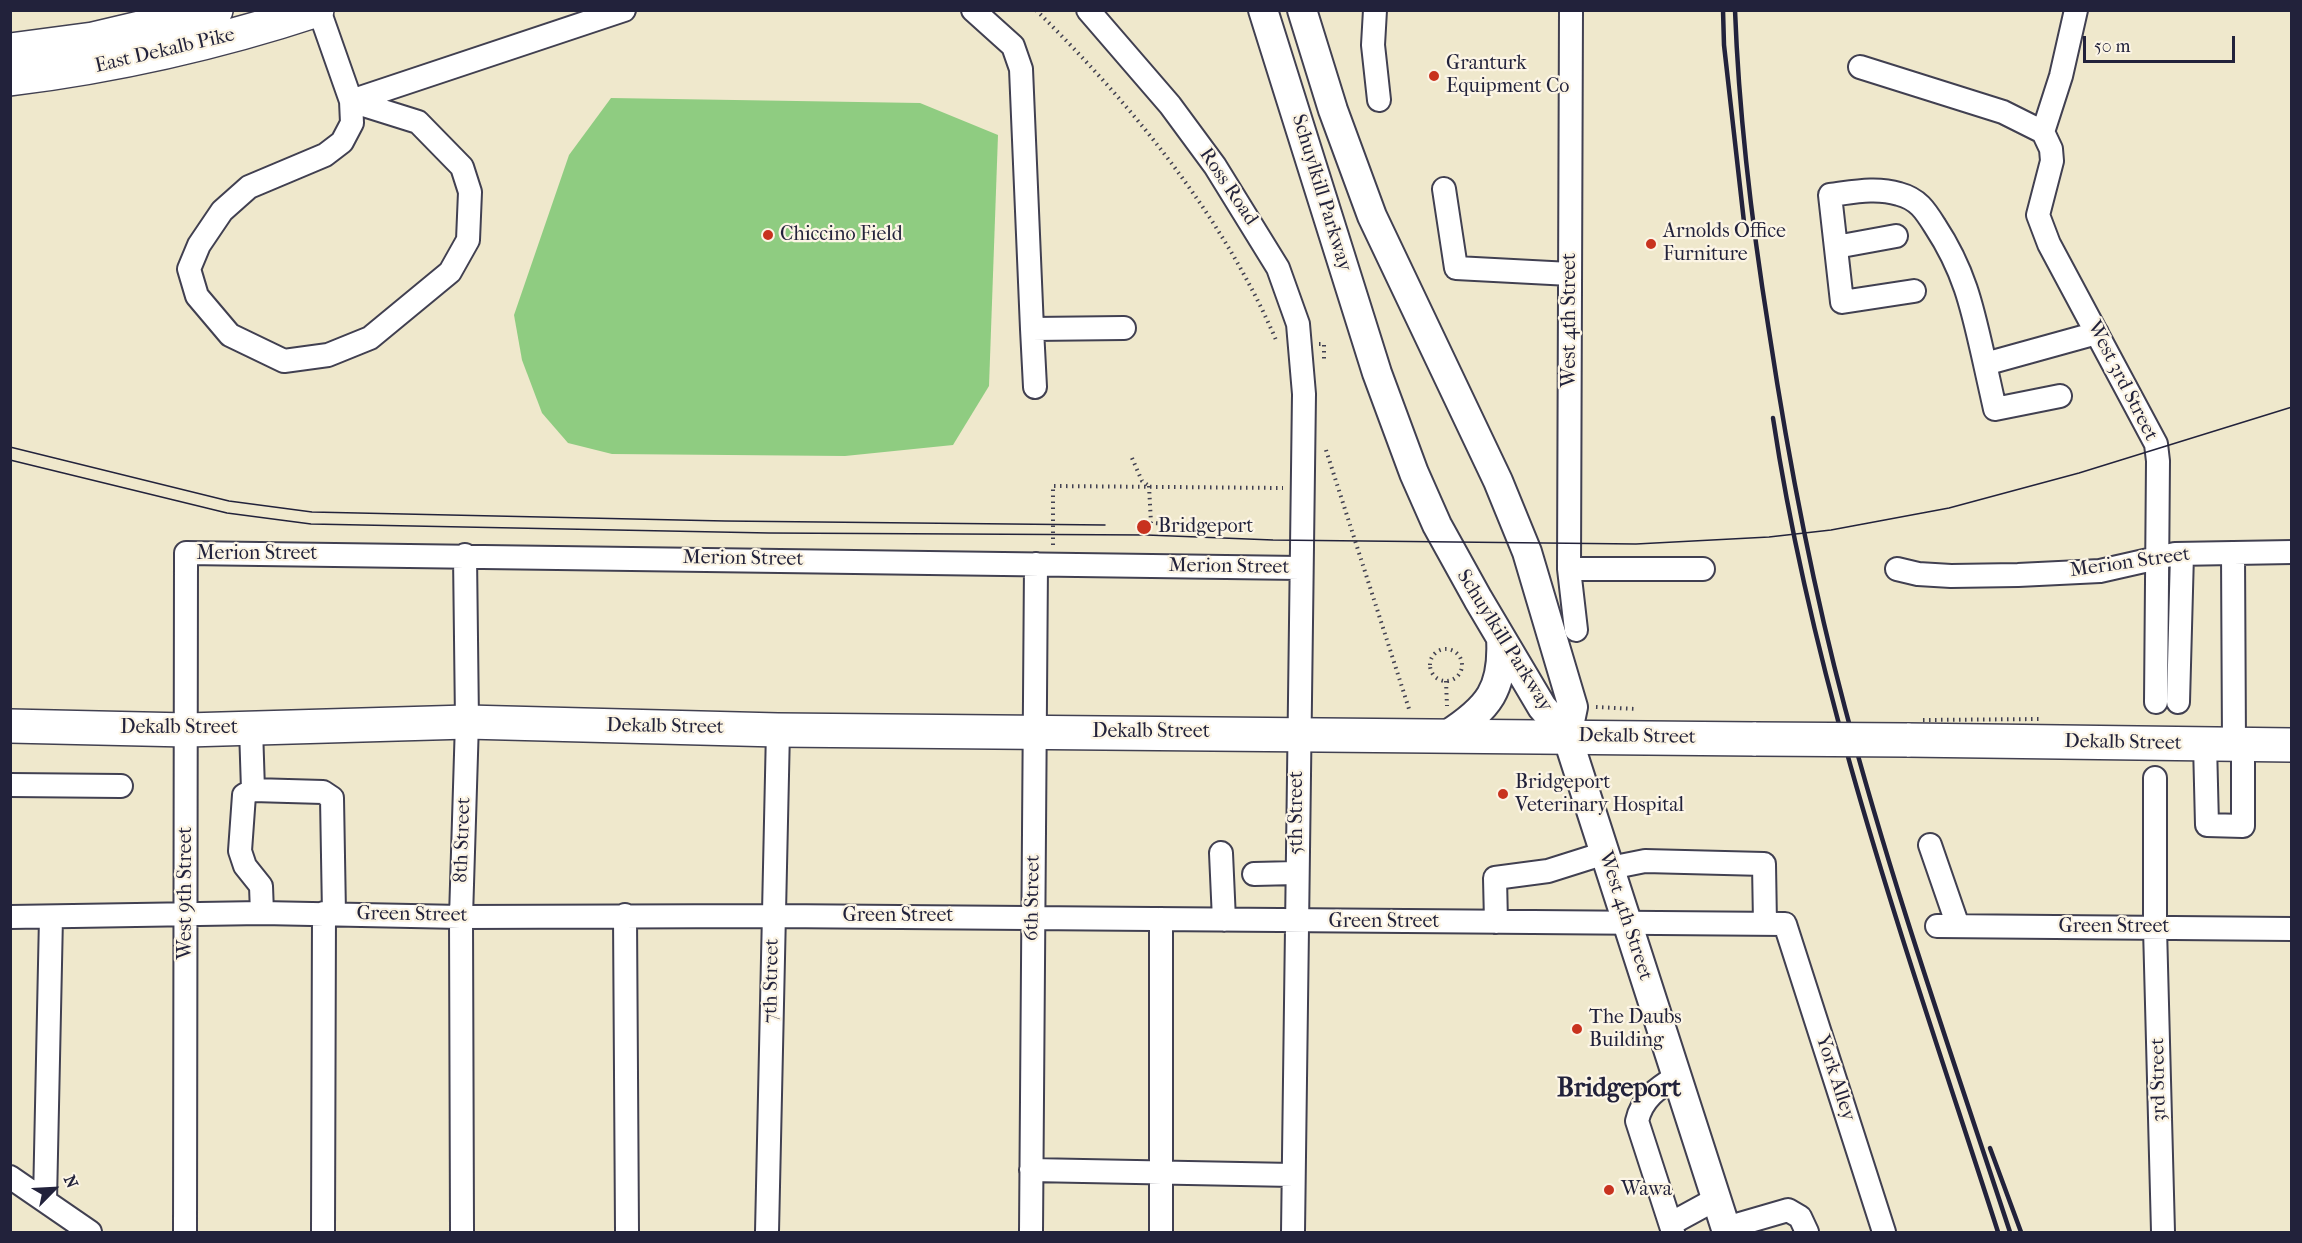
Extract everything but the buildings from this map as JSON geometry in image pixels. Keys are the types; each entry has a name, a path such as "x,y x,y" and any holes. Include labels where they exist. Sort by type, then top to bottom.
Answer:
{"highway":[{"name":"East Dekalb Pike","path":"10,50 93,39 216,10"},
{"name":"East Dekalb Pike","path":"10,79 84,70 159,54 260,29 318,10"},
{"name":"Dekalb Street","path":"10,726 187,730 467,722 778,730 1298,733 1447,722 1567,736 2292,745"}],"main road":[{"name":"Schuylkill Parkway","path":"1263,10 1395,423 1437,525 1542,707 1567,736"},
{"name":"Schuylkill Parkway","path":"1302,10 1333,110 1372,216 1498,481 1527,552 1573,707 1567,736"},
{"path":"1447,722 1476,715 1492,696 1501,670 1501,638"},
{"name":"West 4th Street","path":"1567,736 1726,1230"}],"street":[{"path":"318,10 351,101 352,123 342,142 325,155 249,187 222,211 199,245 189,269 197,296 230,335 284,361 328,355 370,338 450,272 468,240 470,192 462,167 418,122 351,101"},
{"path":"351,101 624,10"},
{"path":"974,10 1013,46 1021,69 1035,387"},
{"name":"Ross Road","path":"1088,10 1170,105 1215,166 1278,268 1290,295 1301,342 1304,394"},
{"path":"1375,10 1373,45 1379,100"},
{"name":"West 4th Street","path":"1571,10 1569,569 1576,630"},
{"path":"1860,66 2003,112 2043,132 2061,76 2076,10"},
{"name":"West 3rd Street","path":"2043,132 2051,148 2052,161 2038,215 2049,244 2156,444 2158,461 2157,558 2167,702 2182,554"},
{"path":"1444,189 1456,268 1570,273"},
{"path":"1914,291 1842,302 1830,195 1874,189 1900,194 1919,202 1952,252 1967,284 1995,409 2060,396"},
{"path":"1836,247 1896,236"},
{"path":"1032,329 1124,328"},
{"path":"1986,364 2097,333"},
{"name":"5th Street","path":"1293,1233 1304,394"},
{"name":"Merion Street","path":"1897,569 1918,574 1951,576 2018,575 2100,571 2182,554 2292,552"},
{"name":"Merion Street","path":"186,553 1300,568"},
{"name":"West 9th Street","path":"185,1233 186,553"},
{"path":"2227,744 2233,553"},
{"name":"8th Street","path":"462,1233 460,917 467,722 465,555"},
{"name":"6th Street","path":"1030,1233 1035,731 1045,564"},
{"path":"1569,569 1702,569"},
{"path":"251,728 253,790"},
{"name":"7th Street","path":"767,1233 778,730"},
{"name":"3rd Street","path":"2155,778 2155,928 2163,1233"},
{"path":"10,785 121,786"},
{"path":"262,913 261,886 245,866 240,851 244,795 253,790 323,792 332,798 323,1233"},
{"name":"Green Street","path":"1930,845 1947,926 2292,929"},
{"path":"1221,854 1224,920"},
{"path":"1496,922 1495,878 1607,860"},
{"name":"York Alley","path":"1607,860 1764,864 1775,924 1884,1233"},
{"path":"1254,874 1296,873"},
{"name":"Green Street","path":"10,917 262,913 460,917 625,915 1033,917 1775,924"},
{"path":"625,915 627,1233"},
{"path":"45,1201 51,917"},
{"path":"1161,919 1161,1233"},
{"path":"1677,1076 1645,1100 1639,1109 1637,1121 1640,1137 1673,1228 1716,1199"},
{"path":"1031,1170 1293,1175"},
{"path":"10,1177 90,1233"},
{"path":"1726,1230 1788,1210 1800,1217 1807,1233"}],"path":[{"path":"1036,10 1106,84 1213,223 1258,299 1276,340 1324,344 1324,366"},
{"path":"1326,442 1326,453 1409,711"},
{"path":"1132,458 1142,481 1149,486"},
{"path":"1045,564 1053,486 1302,488"},
{"path":"1149,486 1151,523 1169,524 1169,527"},
{"path":"1446,649 1456,653 1461,668 1456,678 1446,681 1432,674 1430,665 1437,652 1446,649"},
{"path":"1446,681 1447,722"}],"green space":[{"name":"Chiccino Field","path":"611,98 920,103 998,135 989,386 953,445 845,456 612,454 568,443 542,413 522,360 514,315 569,155"}],"tram line":[{"path":"10,460 227,513 311,524 769,533 1147,535 1273,540 1636,544 1769,537 1831,530 1949,508 2079,473 2292,407"},
{"path":"10,447 229,501 312,512 725,521 1105,525"}],"railway":[{"path":"1723,10 1724,45 1744,222"},
{"path":"1735,10 1743,131 1757,251 1784,426 1822,614 1845,708 1883,840 2010,1232"},
{"path":"1773,418 1791,522 1840,728 1900,931 1998,1232"},
{"path":"1990,1148 2021,1232"}],"place":[{"name":"Granturk Equipment Co","path":"1434,76"},
{"name":"Chiccino Field","path":"768,235"},
{"name":"Arnolds Office Furniture","path":"1651,244"},
{"name":"Bridgeport","path":"1144,527"},
{"name":"Bridgeport Veterinary Hospital","path":"1503,794"},
{"name":"The Daubs Building","path":"1577,1029"},
{"name":"Wawa","path":"1609,1190"}],"district":[{"name":"Bridgeport","path":"1619,1090"}]}
